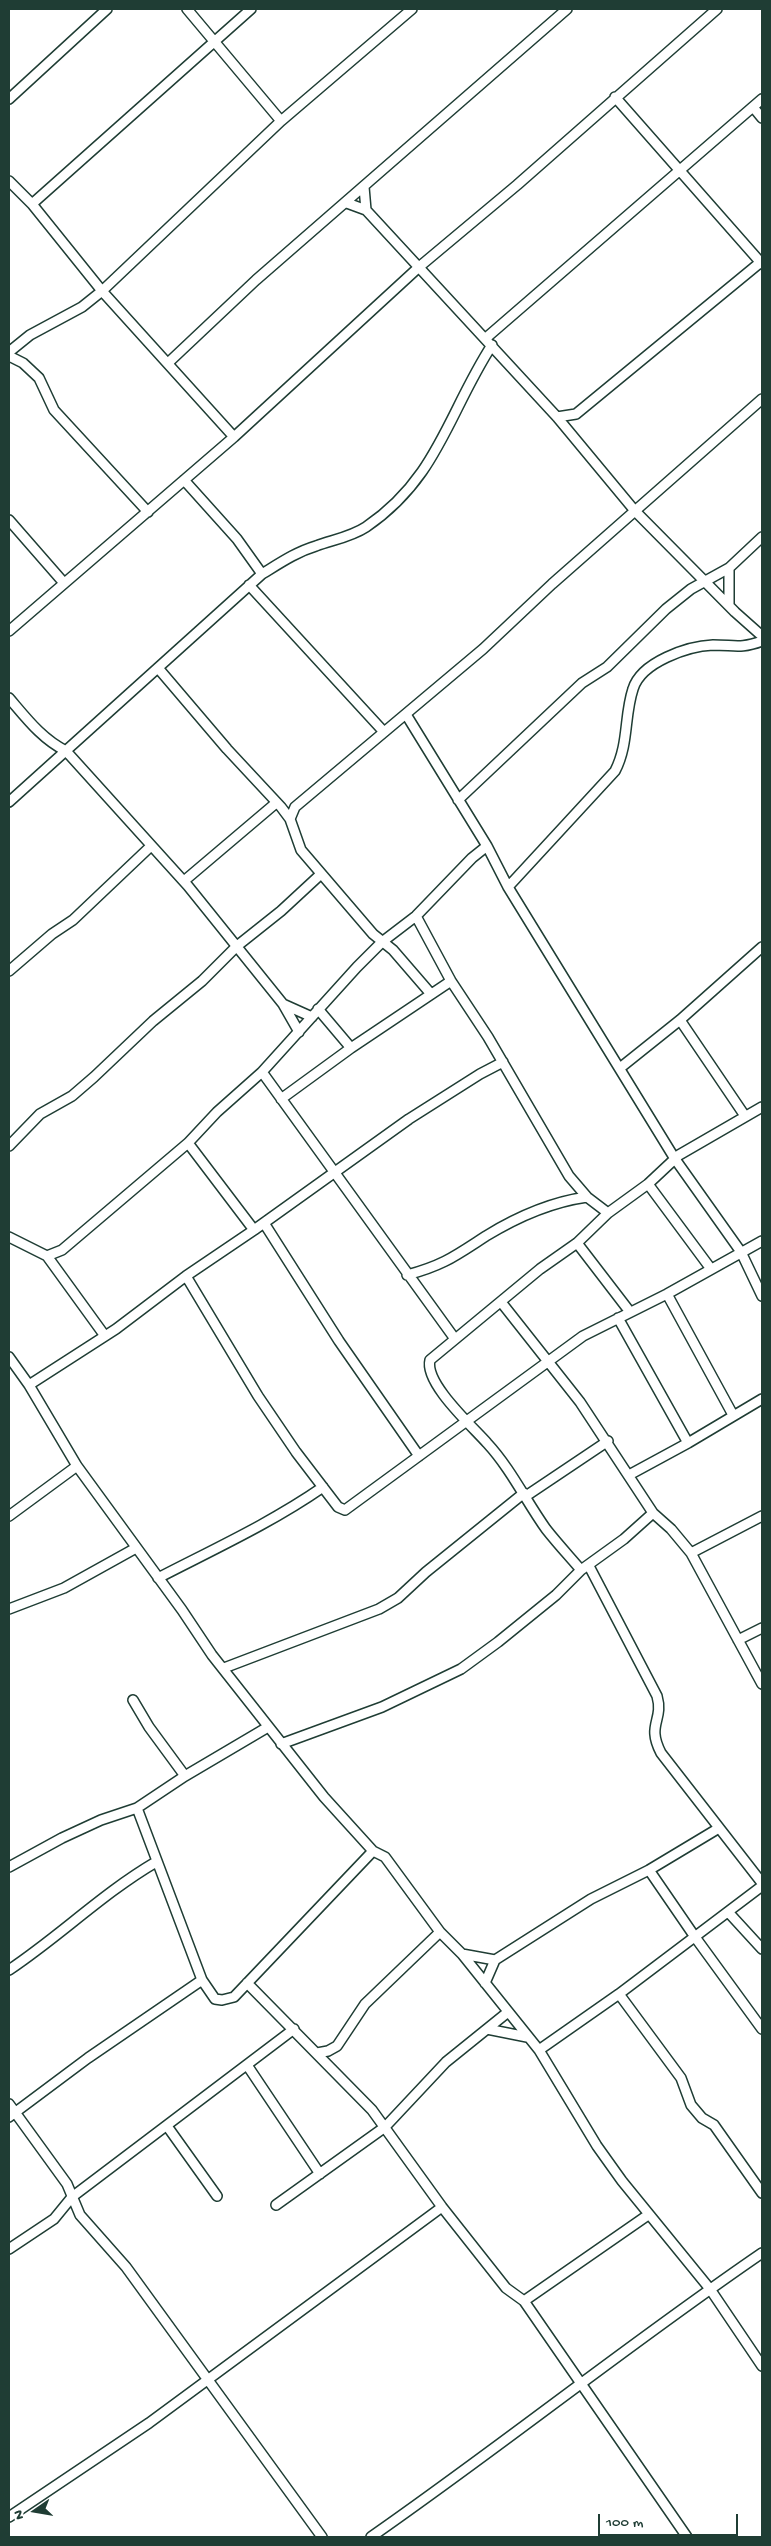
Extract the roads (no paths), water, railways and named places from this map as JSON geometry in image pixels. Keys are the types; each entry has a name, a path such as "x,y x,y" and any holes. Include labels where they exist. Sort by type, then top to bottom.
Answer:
{"street":[{"path":"9,99 107,9"},
{"path":"187,9 281,121"},
{"path":"32,204 251,9"},
{"path":"148,512 54,410 39,378 9,352 30,335 76,311 102,291 281,121 412,9"},
{"path":"168,363 256,280 567,9"},
{"path":"9,631 234,437 419,267 517,185 717,9"},
{"path":"557,417 576,414 762,262 615,97"},
{"path":"9,802 262,574 291,556 364,528 404,496 432,459 459,408 468,383 489,341 679,170 762,99"},
{"path":"753,107 762,118"},
{"path":"9,180 32,204 102,291 234,437"},
{"path":"364,186 366,210"},
{"path":"347,202 366,210 489,341 557,417 635,511 729,606 762,636"},
{"path":"290,819 295,807 484,649 552,584 762,399"},
{"path":"570,432 576,414"},
{"path":"184,480 237,539 262,574"},
{"path":"9,520 64,583"},
{"path":"458,800 582,683 607,667 659,615 704,580 729,568 762,537"},
{"path":"729,568 729,606"},
{"path":"249,585 384,732"},
{"path":"508,887 616,771 622,759 627,738 634,686 644,670 671,656 697,648 713,645 739,648 762,641"},
{"path":"158,668 290,819 298,845 321,874 382,942 393,950 431,994"},
{"path":"9,698 39,733 52,744 66,751 184,882 282,1004 299,1032"},
{"path":"406,716 487,846 508,887 675,1159 740,1252 762,1296"},
{"path":"184,882 278,805 295,807"},
{"path":"9,971 52,934 73,920 151,846"},
{"path":"47,1256 62,1250 188,1143 217,1112 262,1072 382,942 416,916 472,858 487,846"},
{"path":"9,1146 40,1114 72,1096 94,1077 153,1021 213,971 237,946 321,874"},
{"path":"416,916 451,981 503,1062 569,1176 587,1197 608,1213"},
{"path":"620,1068 680,1020 762,947"},
{"path":"281,1099 350,1048 451,981"},
{"path":"282,1004 315,1013 350,1048"},
{"path":"680,1020 745,1116"},
{"path":"29,1385 105,1336 186,1276 264,1223 409,1119 480,1074 503,1062"},
{"path":"262,1072 455,1339"},
{"path":"539,2050 729,1913 762,1885 683,1778 661,1753 654,1740 659,1712 657,1696 585,1568 545,1528 525,1495 488,1444 441,1390 428,1367 430,1360 540,1269 577,1243 608,1213 648,1184 675,1159 693,1146 745,1116 761,1110"},
{"path":"188,1143 254,1230"},
{"path":"648,1184 711,1269"},
{"path":"407,1275 435,1268 460,1255 487,1236 547,1206 587,1197"},
{"path":"264,1223 339,1341 419,1456"},
{"path":"9,1237 47,1256 105,1336"},
{"path":"186,1276 258,1396 296,1452 338,1507 345,1510 583,1336 667,1294 762,1241"},
{"path":"577,1243 630,1312"},
{"path":"60,1272 62,1250"},
{"path":"667,1294 733,1415"},
{"path":"501,1302 608,1441 653,1513 671,1529 691,1554 762,1684"},
{"path":"618,1318 688,1444"},
{"path":"9,1357 29,1385 78,1466 212,1655 324,1797 373,1850 384,1857 440,1932 462,1954 539,2050 598,2146 648,2215 710,2289 762,2366"},
{"path":"629,1474 688,1444 762,1399"},
{"path":"224,1668 379,1609 412,1586 426,1572 525,1495 608,1441"},
{"path":"9,1516 78,1466"},
{"path":"158,1578 257,1527 298,1504 323,1487"},
{"path":"281,1744 382,1707 452,1674 498,1642 653,1513"},
{"path":"691,1554 762,1516"},
{"path":"9,1609 64,1588 136,1548"},
{"path":"738,1640 762,1628"},
{"path":"133,1700 185,1776"},
{"path":"9,1867 62,1838 101,1820 136,1808 185,1776 268,1728"},
{"path":"136,1808 202,1980 215,1999 222,2000 234,1997 373,1850"},
{"path":"485,1983 495,1960 591,1899 649,1870 719,1828"},
{"path":"9,1970 67,1929 102,1898 156,1862"},
{"path":"649,1870 695,1937 762,2028"},
{"path":"729,1913 762,1949"},
{"path":"317,2053 337,2046 365,2004 440,1932"},
{"path":"462,1954 495,1960"},
{"path":"12,2114 88,2058 202,1980"},
{"path":"247,1983 372,2110 442,2208 506,2288 524,2301 687,2537"},
{"path":"619,1994 681,2078 691,2105 702,2118 714,2125 762,2194"},
{"path":"276,2205 385,2127 465,2044 487,2030 508,2012"},
{"path":"9,2249 54,2219 72,2197 294,2029"},
{"path":"487,2030 527,2037"},
{"path":"247,2065 320,2174"},
{"path":"9,2104 12,2114 67,2184 80,2215 126,2267 208,2377 322,2537"},
{"path":"167,2126 217,2196"},
{"path":"9,2517 148,2423 208,2377 442,2208"},
{"path":"524,2301 648,2215"},
{"path":"371,2537 762,2253"}]}
